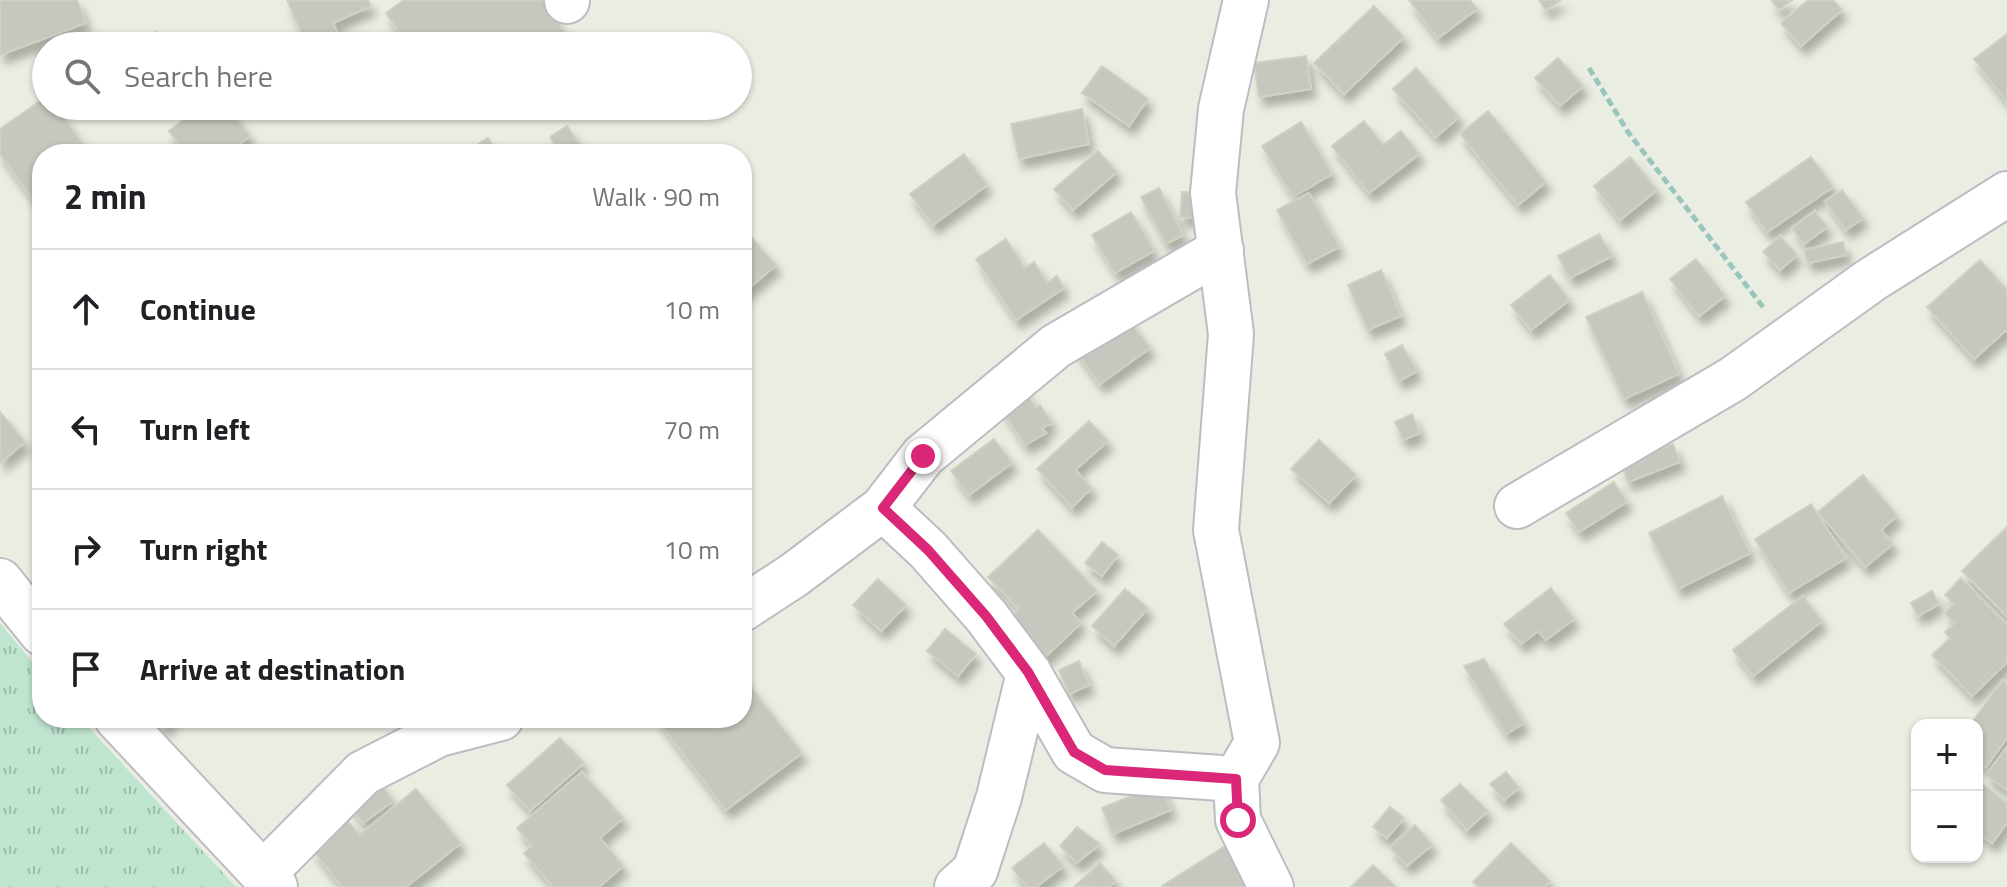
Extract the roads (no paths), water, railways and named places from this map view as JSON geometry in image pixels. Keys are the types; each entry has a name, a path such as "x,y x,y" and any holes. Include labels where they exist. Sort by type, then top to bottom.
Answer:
{"street":[{"path":"1246,0 1221,109 1213,193 1231,334 1216,530 1257,743 1236,779 1238,820 1271,887"},
{"path":"1517,506 1733,379 1871,280 2007,194"},
{"path":"752,602 883,508 923,456 1056,346 1221,250"},
{"path":"883,508 928,550 986,616 1029,673 1074,752 1105,770 1236,779"},
{"path":"0,581 32,621"},
{"path":"957,887 975,871 999,797 1029,673"},
{"path":"126,728 270,880 363,773 439,734 462,728"}]}
